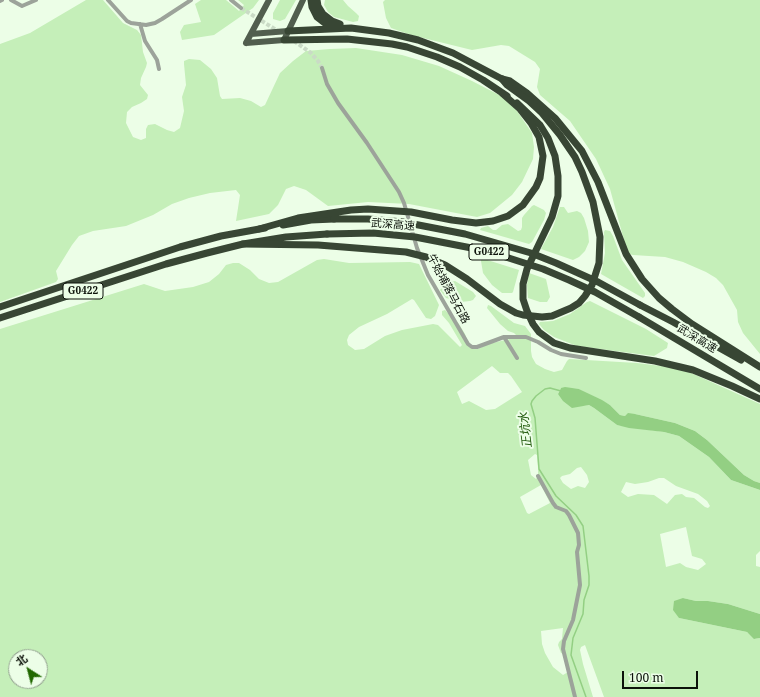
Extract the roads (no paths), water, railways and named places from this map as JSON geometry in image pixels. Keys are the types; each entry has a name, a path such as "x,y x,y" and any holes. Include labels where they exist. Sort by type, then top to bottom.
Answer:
{"highway":[{"path":"311,0 314,12 321,21 326,24 400,35 436,46 453,52 502,79 510,81 522,89 544,107 565,128 582,151 598,182 626,254 636,271 650,288 672,310 760,367"},
{"path":"317,0 320,10 327,18 348,28"},
{"path":"288,31 348,28"},
{"path":"284,40 347,39 407,47 432,55 460,67 484,80 527,111 540,125 548,138 557,163 559,186 556,206 552,217 527,269 523,284 523,299 533,324 540,332 554,343 570,348 655,361 693,370 760,399"},
{"path":"243,244 318,245 406,252 426,257 445,265 467,279 500,304 523,315 542,317 552,316 579,303 592,285 599,263 600,237 593,202 582,172 560,135 530,101 502,79"},
{"path":"258,228 298,218 368,209 411,212 476,223 493,221 508,216 523,205 536,187 540,178 543,156 541,143 534,127 520,109 503,94"},
{"name":"武深高速","path":"0,307 165,252 221,236 258,228 311,220 368,219 403,222 458,232 556,263 598,282 760,371"},
{"name":"武深高速","path":"0,318 166,264 243,244 286,237 327,234 373,234 415,237 487,251 543,269 569,280 595,292 639,317 760,390"}],"main road":[{"path":"269,0 246,43 284,40 303,0"},
{"path":"251,34 288,31"}],"street":[{"path":"11,0 22,6 36,0"},
{"path":"108,0 127,21 140,24 155,23 191,0"},
{"path":"231,0 241,8"},
{"path":"140,24 145,41 157,60 159,69"},
{"name":"牛始埔落马石路","path":"322,68 327,84 338,103 367,143 399,192 404,203 417,248 428,275 466,342 472,347 477,347 504,337 526,337 561,354 586,358"},
{"path":"504,337 517,358"},
{"path":"538,476 553,503 556,507 566,511 570,515 578,532 579,545 577,552 580,585 573,620 564,641 564,649 575,697"}],"waterway":[{"name":"正坑水","path":"561,391 550,388 545,389 536,396 531,404 535,418 539,469 556,496 576,515 583,526 589,585 584,600 583,614 573,638 571,655 586,697"}],"tunnel":[{"path":"241,8 278,31"},
{"path":"294,41 311,53 322,68"}]}
